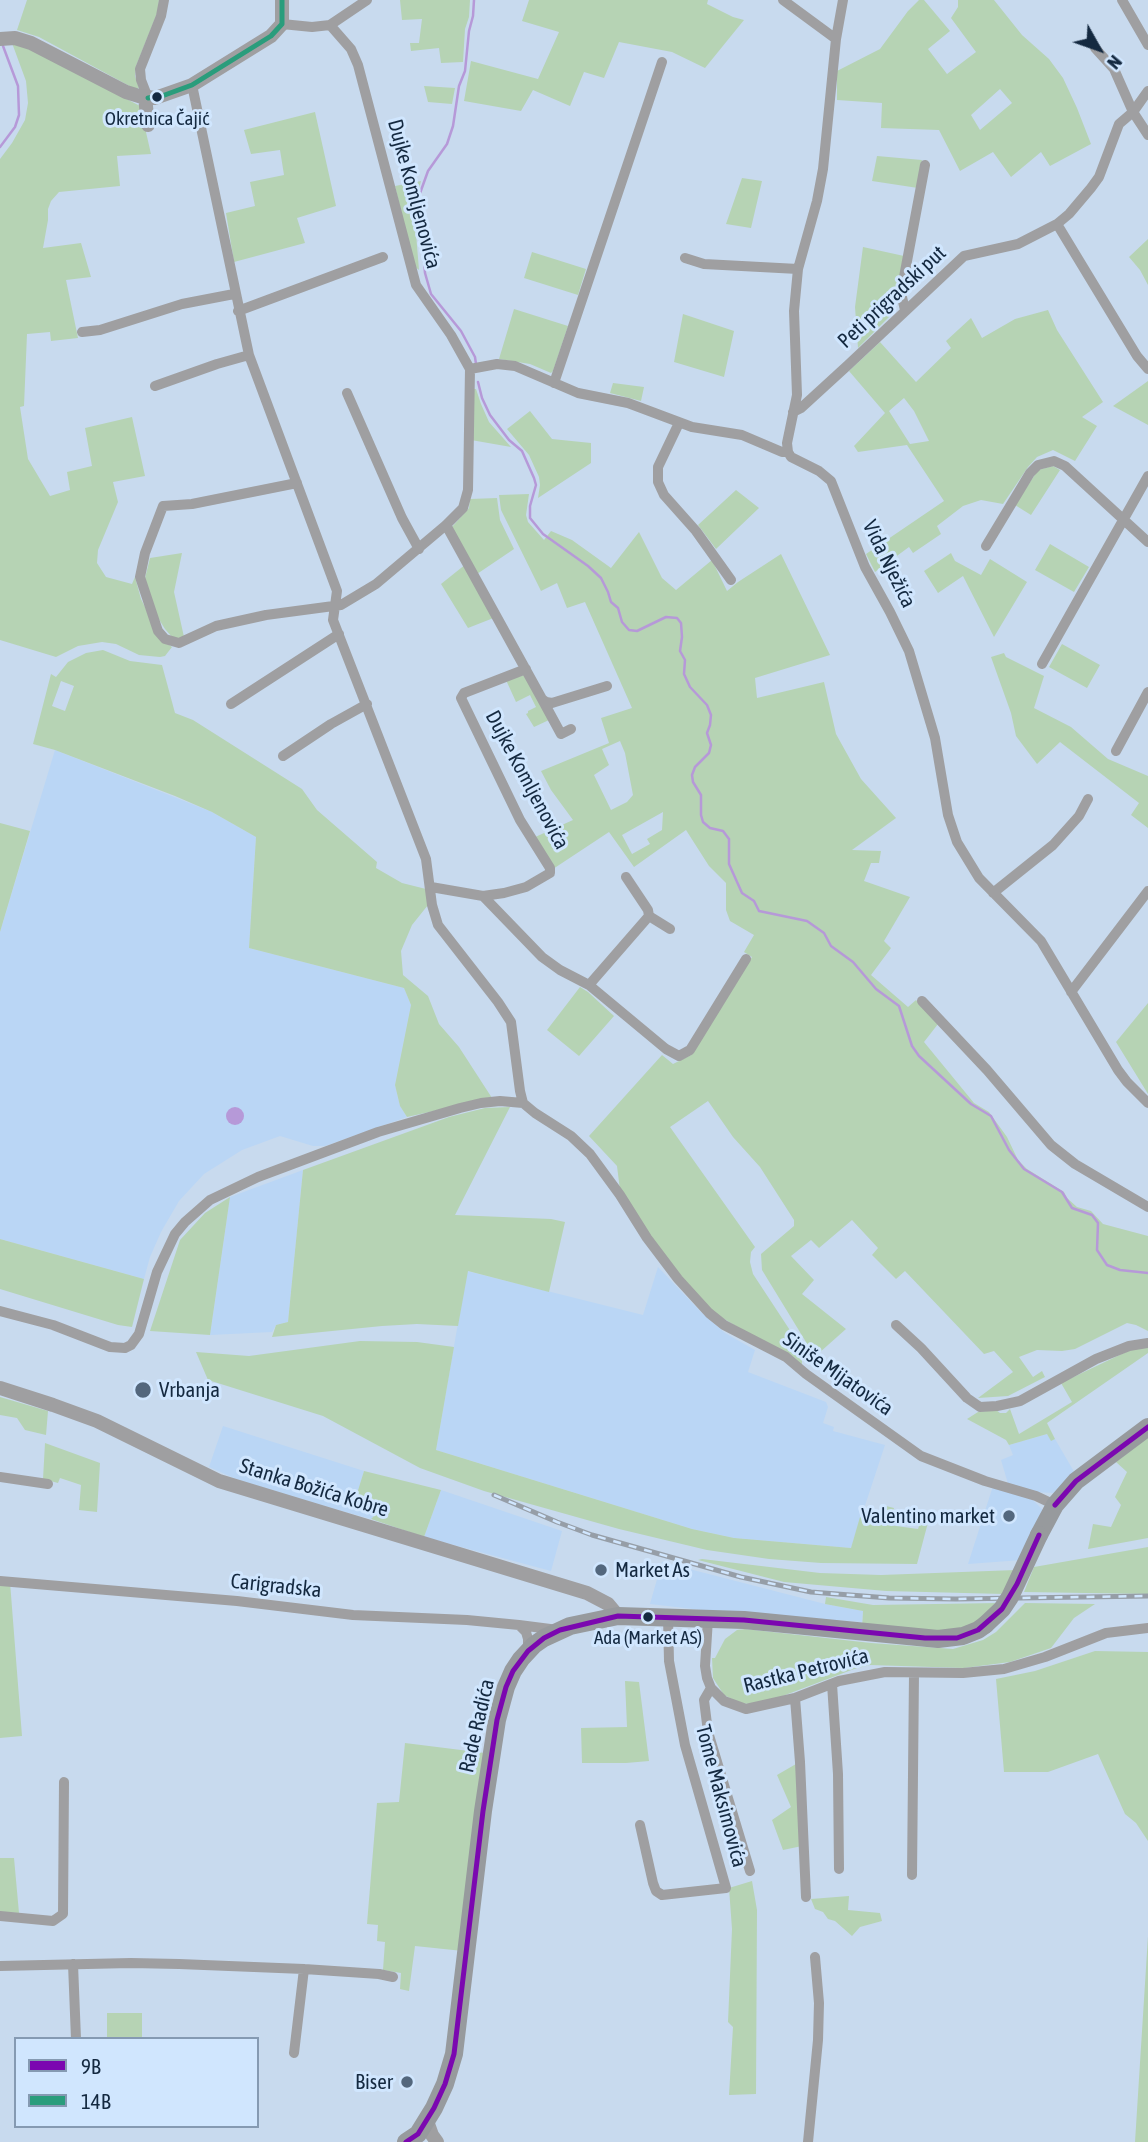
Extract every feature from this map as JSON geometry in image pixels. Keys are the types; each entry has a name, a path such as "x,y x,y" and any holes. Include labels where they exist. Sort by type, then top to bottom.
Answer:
{"main road":[{"path":"1055,1505 1076,1481 1148,1427"},
{"name":"Rade Radića","path":"406,2142 418,2134 428,2120 445,2084 457,2034 497,1720 513,1671 528,1651 544,1638 561,1630 618,1616 744,1620 938,1639 963,1636 985,1626 1002,1609 1055,1505"}],"street":[{"path":"148,125 140,69 161,16 164,0"},
{"path":"3,39 15,38 31,43 126,92 146,97 162,96 192,85 271,36 282,24 282,0"},
{"path":"282,24 312,27 330,25 367,0"},
{"path":"783,0 836,39"},
{"path":"297,483 191,504 163,506 140,577 158,631 165,639 174,643 182,642 216,626 266,615 341,605 369,589 419,549 463,508 468,490 470,369 507,364 578,393 638,406 703,430 742,435 788,452 787,443 797,395 793,311 799,269 823,169 836,39 843,0"},
{"path":"1122,0 1148,45"},
{"name":"Dujke Komljenovića","path":"330,25 351,49 358,65 416,285 451,335 470,369"},
{"path":"1095,48 1114,69 1133,112 1148,135"},
{"path":"554,383 662,62"},
{"path":"0,1311 53,1325 101,1344 125,1348 131,1345 139,1334 157,1272 175,1234 210,1200 258,1177 378,1132 481,1103 523,1103 511,1022 438,925 432,905 426,859 333,617 337,591 248,355 192,85"},
{"name":"Peti prigradski put","path":"793,412 801,408 964,256 1018,244 1057,225 1091,188 1104,165 1119,124 1133,112 1148,91"},
{"path":"905,310 901,293 925,165"},
{"path":"1057,225 1137,356 1148,369"},
{"path":"238,311 383,257"},
{"path":"685,258 704,264 799,269"},
{"path":"82,332 100,330 174,306 234,294"},
{"path":"155,386 248,355"},
{"path":"347,393 402,518 419,549"},
{"path":"679,423 658,467 658,482 664,495 696,531 731,580"},
{"name":"Vida Nježića","path":"788,452 791,457 825,475 836,490 865,567 914,664 957,842 979,878 1041,941 1118,1070 1126,1082 1148,1103"},
{"path":"986,546 1030,473 1038,465 1048,461 1065,466 1148,542"},
{"path":"1042,664 1148,476"},
{"path":"446,525 561,734 571,729"},
{"path":"231,704 339,635"},
{"name":"Dujke Komljenovića","path":"431,887 483,895 519,890 550,873 550,868 514,808 461,698 464,692 526,669"},
{"path":"542,699 552,703 607,686"},
{"path":"1116,751 1148,692"},
{"path":"283,756 367,704"},
{"path":"993,893 1048,850 1079,816 1088,799"},
{"path":"626,877 649,916 670,929"},
{"path":"1071,992 1148,891"},
{"path":"483,895 542,957 589,985 666,1049 679,1056 691,1050 746,959"},
{"path":"589,985 649,916"},
{"path":"922,1001 987,1070 1051,1145 1075,1164 1148,1207"},
{"name":"Siniše Mijatovića","path":"523,1103 571,1136 590,1154 670,1269 693,1297 723,1325 786,1357 921,1456 1055,1505"},
{"path":"895,1325 921,1348 967,1398 980,1407 1020,1401 1096,1359 1129,1346 1148,1343"},
{"name":"Stanka Božića Kobre","path":"0,1388 97,1421 219,1480 597,1597 608,1604 618,1616"},
{"path":"0,1477 48,1484"},
{"name":"Carigradska","path":"0,1581 237,1601 353,1615 467,1620 561,1630"},
{"path":"589,1622 598,1609 597,1597"},
{"name":"Tome Maksimovića","path":"639,1825 656,1891 662,1895 726,1888 685,1745 669,1661 668,1617"},
{"path":"708,1619 705,1666 711,1688 704,1700 708,1732 750,1871"},
{"path":"519,1625 526,1632 528,1651"},
{"name":"Rastka Petrovića","path":"711,1688 724,1701 746,1709 795,1698 839,1681 885,1672 963,1673 1004,1669 1045,1657 1106,1633 1148,1628"},
{"path":"912,1875 914,1673"},
{"path":"832,1684 838,1773 839,1870"},
{"path":"795,1698 806,1897"},
{"path":"0,1916 53,1921 63,1914 64,1782"},
{"path":"808,2142 818,2040 819,2003 815,1956"},
{"path":"0,1966 167,1963 304,1969 393,1977"},
{"path":"73,1964 76,2037"},
{"path":"295,2053 304,1969"},
{"path":"428,2120 430,2131 437,2142"}],"shaded area":[{"path":"55,750 212,812 256,837 249,948 404,988 411,1005 395,1085 400,1106 407,1117 325,1146 313,1146 280,1136 242,1150 204,1174 179,1201 161,1232 144,1279 0,1239 0,932"},
{"path":"235,1107 241,1110 244,1116 241,1122 235,1125 229,1122 226,1116 229,1110"},
{"path":"303,1170 288,1322 276,1325 272,1332 210,1335 230,1197"},
{"path":"658,1267 725,1333 755,1350 748,1372 826,1402 828,1407 823,1423 834,1427 833,1431 885,1445 851,1548 734,1538 692,1529 436,1450 467,1271 643,1315"},
{"path":"223,1426 364,1471 355,1500 374,1516 371,1519 254,1487 209,1467"},
{"path":"1047,1434 1051,1440 1055,1439 1076,1475 1063,1490 1054,1493 1009,1487 1001,1460 1013,1455 1009,1445"},
{"path":"993,1486 1033,1500 1042,1509 1043,1516 1022,1560 968,1564"},
{"path":"441,1490 562,1531 551,1571 424,1537"},
{"path":"662,1562 825,1604 863,1611 862,1622 650,1604"}],"green space":[{"path":"27,0 159,0 158,11 136,66 135,76 139,88 135,89 39,37 17,30"},
{"path":"400,0 470,0 463,62 441,63 439,48 411,51 410,43 419,43 422,19 402,20"},
{"path":"529,0 708,0 707,4 744,20 705,68 672,52 619,42 604,78 584,72 570,106 533,90 521,111 464,101 471,61 538,79 559,32 522,21"},
{"path":"919,0 924,0 950,31 928,49 947,74 976,52 951,18 958,7 958,0 994,0 1022,35 1049,59 1063,78 1091,144 1050,166 1041,152 1011,177 993,152 960,171 939,130 881,128 882,103 837,100 837,71 880,49","holes":["1000,89 1012,103 980,130 971,115"]},
{"path":"12,43 23,45 140,106 151,154 117,156 120,186 59,192 51,201 43,248 81,243 91,277 66,280 78,338 51,341 50,332 27,334 24,406 20,407 28,459 50,496 70,490 67,472 92,466 85,428 132,417 145,476 113,482 118,502 98,550 97,563 106,577 132,584 135,577 141,599 161,639 172,647 165,656 139,655 116,644 102,642 78,646 56,657 0,640 0,159 25,120 28,103 26,81"},
{"path":"424,86 455,88 452,104 428,102"},
{"path":"315,112 336,206 297,218 305,243 234,262 226,213 255,206 250,182 284,175 280,150 251,154 244,130"},
{"path":"877,156 922,160 918,188 872,181"},
{"path":"742,178 762,181 751,228 726,224"},
{"path":"421,181 414,209 419,270 414,266 395,186"},
{"path":"1148,239 1148,285 1129,257"},
{"path":"863,247 904,256 891,315 858,348 855,307"},
{"path":"532,252 586,269 578,295 524,278"},
{"path":"514,309 568,326 551,373 530,364 499,359"},
{"path":"1048,310 1057,330 1103,402 1082,417 1097,426 1075,461 1053,450 1037,457 1003,504 981,500 963,506 937,526 941,534 913,553 909,547 875,572 866,554 944,501 907,445 858,452 854,446 885,413 849,371 880,342 916,382 951,348 946,341 971,318 982,338 1015,319","holes":["904,398 914,411 929,441 910,444 889,411"]},
{"path":"683,314 734,331 724,377 674,362"},
{"path":"1148,381 1148,425 1113,406"},
{"path":"613,383 644,387 641,401 610,393"},
{"path":"474,389 489,422 511,447 471,440"},
{"path":"530,411 552,439 591,443 591,463 538,498 539,477 529,455 507,429"},
{"path":"1053,466 1060,470 1031,515 1015,505 1038,470"},
{"path":"736,490 759,508 716,549 698,525"},
{"path":"529,494 526,515 528,522 544,540 551,531 572,540 611,568 639,532 662,578 676,590 712,560 727,591 781,554 830,655 755,678 757,698 824,682 836,734 861,779 896,818 852,850 881,851 879,863 871,863 864,881 910,897 884,941 891,948 871,975 908,1007 916,1000 938,1024 924,1042 974,1103 989,1112 1007,1137 1018,1160 1027,1169 1064,1192 1077,1207 1091,1211 1103,1224 1148,1236 1148,1331 1127,1323 1075,1349 1037,1350 1019,1357 1033,1377 1042,1371 1045,1377 1008,1396 978,1398 1013,1372 994,1351 984,1354 905,1271 896,1279 872,1255 878,1248 852,1220 819,1248 811,1240 791,1256 814,1280 802,1294 846,1329 809,1365 806,1342 762,1270 761,1254 794,1226 794,1220 760,1167 733,1137 708,1101 670,1127 755,1247 751,1252 750,1262 753,1274 799,1344 802,1365 714,1313 663,1256 620,1190 617,1166 589,1136 662,1055 673,1064 691,1055 752,957 744,952 754,935 730,921 726,910 726,883 709,866 686,830 634,867 609,832 553,869 533,838 573,820 541,771 609,743 601,718 632,708 585,602 567,608 557,583 541,591 501,510 499,495","holes":["620,741 633,795 627,802 611,810 594,775 609,765 602,749","663,812 662,830 647,839 650,844 632,854 622,835"]},
{"path":"497,498 500,520 514,549 477,574 451,528 469,508 470,499"},
{"path":"1050,544 1089,567 1074,592 1035,570"},
{"path":"182,553 174,592 184,637 178,640 165,629 155,613 145,578 150,558"},
{"path":"951,553 955,561 981,575 990,559 1027,582 994,637 963,576 938,593 924,571"},
{"path":"466,564 496,617 468,628 441,584"},
{"path":"1062,644 1100,665 1087,688 1049,667"},
{"path":"103,650 130,661 162,665 175,713 193,720 302,789 317,810 377,862 376,868 402,883 426,889 428,905 412,925 401,951 403,975 428,996 439,1024 459,1047 492,1098 407,1117 400,1106 395,1085 411,1005 404,988 249,948 256,837 212,812 175,796 33,744 51,674 56,677 68,662 86,653","holes":["61,681 74,686 65,711 52,706"]},
{"path":"1004,653 1006,657 1044,676 1034,708 1071,727 1108,759 1148,776 1148,828 1131,815 1139,803 1060,742 1037,764 1016,736 1011,713 991,657"},
{"path":"525,675 549,720 534,727 526,714 536,707 530,695 516,702 506,680"},
{"path":"0,823 30,831 0,932"},
{"path":"580,987 614,1016 579,1056 547,1030"},
{"path":"1148,1003 1148,1094 1116,1042"},
{"path":"510,1107 455,1215 551,1219 565,1222 549,1292 468,1271 458,1326 382,1326 272,1337 276,1325 288,1322 303,1170 449,1117 485,1108"},
{"path":"230,1197 210,1335 150,1331 180,1240 205,1213"},
{"path":"0,1239 144,1279 132,1327 0,1289"},
{"path":"360,1341 417,1342 454,1347 436,1450 692,1529 734,1538 851,1548 860,1517 875,1520 886,1506 894,1508 889,1525 918,1529 923,1514 930,1515 917,1564 821,1563 707,1550 619,1529 484,1491 420,1468 323,1416 208,1380 196,1352 249,1356"},
{"path":"1148,1347 1148,1353 1047,1423 1055,1439 1051,1441 1047,1434 1009,1445 1006,1440 967,1419 978,1412 996,1410 1006,1413 1010,1409 1019,1434 1072,1402 1061,1383 1132,1349"},
{"path":"0,1397 48,1411 46,1435 25,1430 17,1418 0,1415"},
{"path":"1148,1437 1148,1538 1088,1549 1093,1524 1111,1527 1121,1505 1115,1497 1127,1472 1116,1462"},
{"path":"45,1443 100,1463 97,1512 79,1510 81,1485 60,1478 58,1483 43,1479"},
{"path":"364,1471 441,1490 424,1537 371,1519 374,1516 355,1500"},
{"path":"1148,1547 1148,1594 1024,1592 1034,1567"},
{"path":"698,1560 820,1573 881,1575 1016,1570 1004,1594 886,1591 784,1582"},
{"path":"0,1582 10,1582 22,1736 0,1738"},
{"path":"826,1597 873,1605 999,1603 984,1619 955,1633 862,1628 863,1611 825,1604"},
{"path":"1025,1603 1095,1604 1074,1618 1051,1648 1010,1662 964,1668 870,1665 780,1697 749,1704 740,1703 724,1695 713,1678 712,1658 715,1658 725,1639 737,1630 953,1649 983,1640 996,1632"},
{"path":"1095,1651 1148,1652 1148,1841 1136,1823 1125,1814 1098,1754 1048,1772 1004,1772 996,1679 1035,1671"},
{"path":"625,1681 639,1682 649,1761 582,1763 581,1728 627,1727"},
{"path":"405,1743 485,1753 463,1951 415,1946 409,1991 400,1989 401,1973 383,1970 385,1942 377,1941 378,1925 367,1924 377,1803 399,1802"},
{"path":"796,1764 802,1846 783,1850 772,1820 791,1807 777,1775"},
{"path":"0,1858 14,1858 19,1913 0,1912"},
{"path":"752,1881 757,1910 756,2094 729,2095 733,2027 728,2022 732,1929 729,1888"},
{"path":"849,1896 848,1910 880,1913 882,1921 860,1927 852,1936 835,1921 828,1919 823,1912 815,1909 811,1899"},
{"path":"1148,1936 1148,2142 1135,2142"},
{"path":"107,2013 142,2013 142,2037 107,2037"}],"waterway":[{"path":"474,0 465,71 459,86 453,126 447,144 428,171 419,196 425,273 431,294 461,331 476,364"},
{"path":"0,147 15,127 19,115 18,86 3,46"},
{"path":"478,382 490,415 509,440 522,451 534,478 536,485 530,506 530,518 543,534 601,578 611,602 618,608 622,622 629,630 637,631 666,617 677,618 681,623 680,651 685,660 684,674 690,687 707,705 711,715 707,733 711,745 709,753 695,767 693,782 701,795 703,822 710,828 723,831 729,839 729,864 742,893 754,901 759,911 807,921 824,933 831,946 853,962 876,989 899,1006 912,1046 919,1056 971,1104 991,1116 1009,1150 1024,1169 1062,1192 1072,1208 1092,1215 1098,1223 1097,1250 1107,1265 1120,1270 1148,1273"}],"railway":[{"path":"494,1495 592,1535 741,1577 811,1592 889,1598 956,1599 1148,1596"}],"transit line":[{"name":"14B","path":"148,98 192,85 271,36 282,24 282,0"},
{"name":"9B","path":"1055,1505 1076,1481 1148,1427"},
{"name":"9B","path":"406,2142 418,2134 434,2108 454,2054 483,1811 497,1720 513,1671 528,1651 560,1630 618,1616 744,1620 925,1638 957,1638 978,1630 1002,1609 1017,1584 1039,1535"}],"place":[{"name":"Okretnica Čajić","path":"157,97"},
{"name":"Vrbanja","path":"143,1390"},
{"name":"Valentino market","path":"1009,1516"},
{"name":"Market As","path":"601,1570"},
{"name":"Ada (Market AS)","path":"648,1617"},
{"name":"Biser","path":"407,2082"}]}
